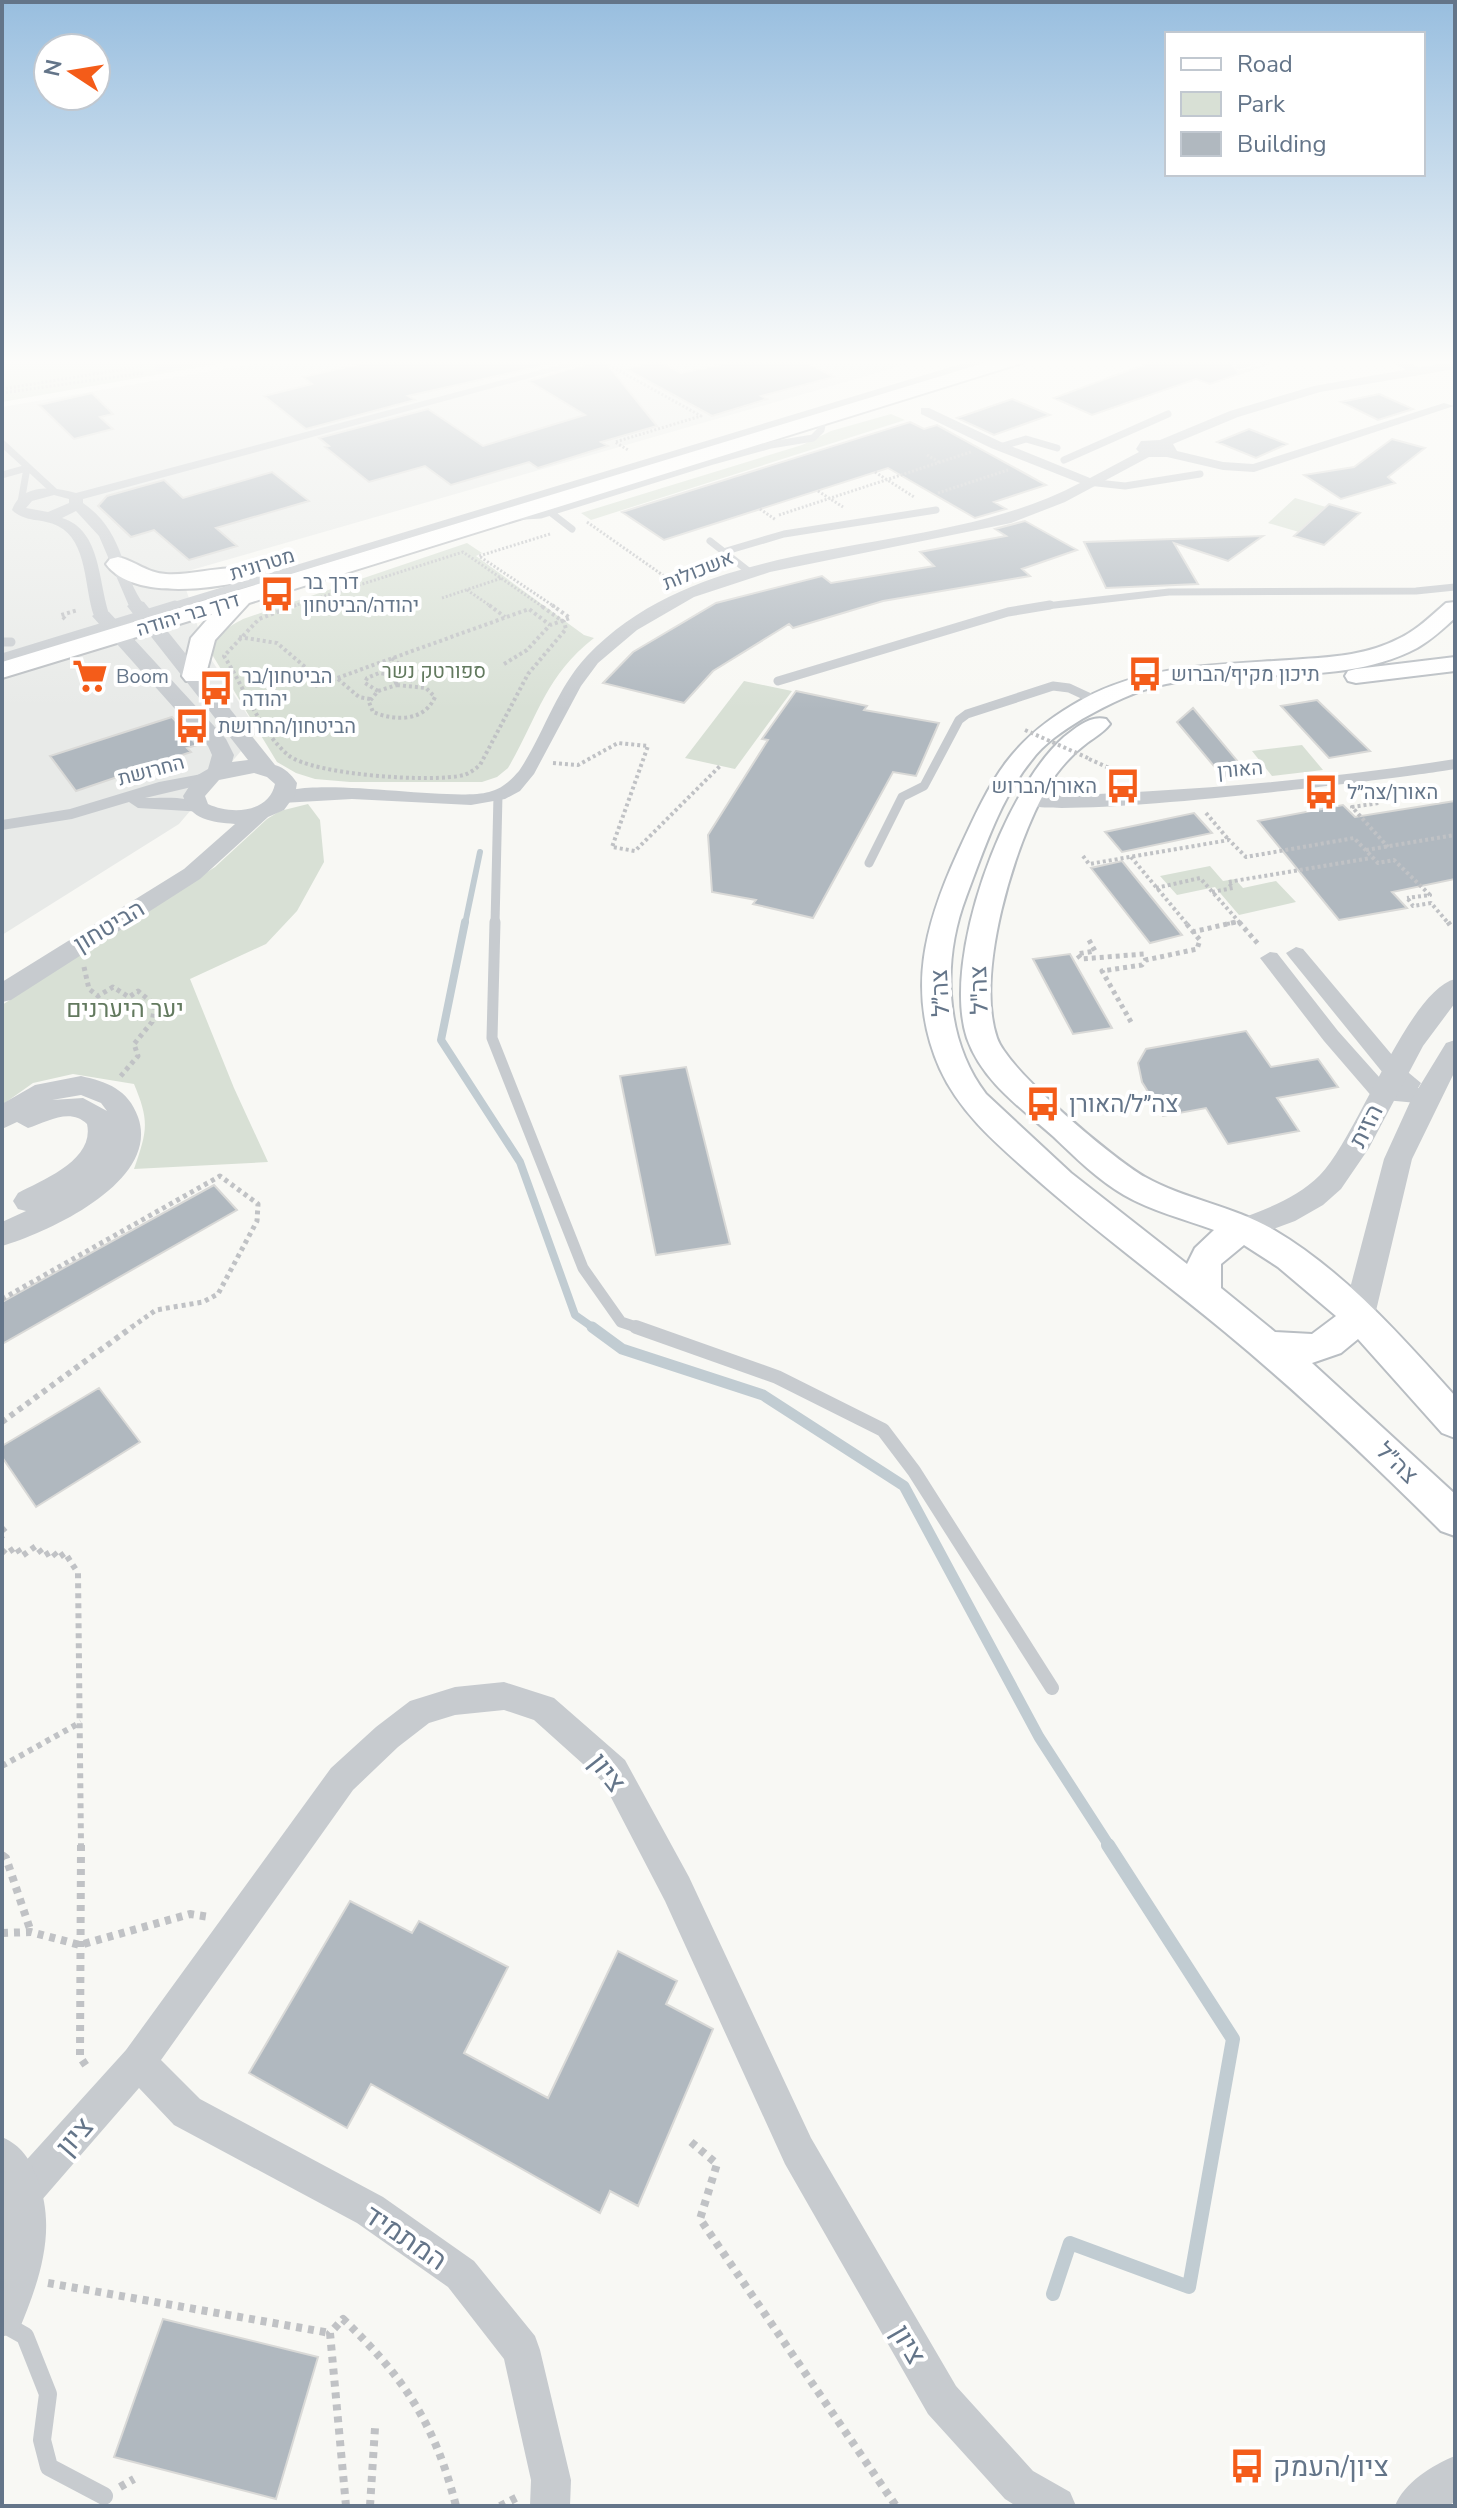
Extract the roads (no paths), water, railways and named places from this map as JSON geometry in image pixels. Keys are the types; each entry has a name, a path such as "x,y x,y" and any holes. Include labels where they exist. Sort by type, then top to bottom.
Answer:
{"main road":[{"name":"דרך בר יהודה","path":"241,587 560,476"},
{"name":"דרך בר יהודה","path":"4,647 103,621 145,615 507,517 640,476"},
{"path":"118,564 136,575 162,581 241,587"},
{"path":"195,676 203,638 241,587"},
{"name":"צה״ל","path":"1450,597 1405,646 1310,664 1164,679 1120,690 1097,701 1025,751 993,803 955,890 939,938 937,972 941,1028 961,1081 997,1125 1097,1212 1265,1344 1384,1450 1455,1519"},
{"name":"דרך בר יהודה","path":"2,670 103,621"},
{"name":"צה\"ל","path":"1455,664 1212,691 1137,707 1108,718 1063,750 1033,787 992,898 976,962 974,984 981,1030 993,1061 1048,1114 1134,1186 1244,1229 1303,1267 1359,1315 1455,1422"},
{"path":"1210,1301 1201,1277 1203,1266 1217,1245 1244,1229"},
{"path":"1265,1344 1296,1350 1322,1347 1334,1341 1359,1315"}],"street":[{"path":"43,517 64,512 76,501 167,476"},
{"path":"1073,476 1088,482"},
{"name":"אשכולות","path":"498,795 522,779 580,674 599,653 660,609 688,594 751,573 831,553 980,527 1036,510 1098,476"},
{"path":"214,854 218,827 194,796 212,775 223,755 218,744 103,621 84,540 67,525 22,513 19,510 21,502 34,495 54,491 76,501 98,522 118,564 129,598 195,676 266,768"},
{"name":"האורן","path":"1026,802 1147,799 1355,781 1455,764"},
{"path":"212,775 243,766 266,768 282,776 284,790 461,798 498,795"},
{"name":"החרושת","path":"108,806 165,786 212,775"},
{"name":"הביטחון","path":"2,994 192,874 284,790"},
{"name":"החרושת","path":"2,825 108,806 162,802 206,812"},
{"path":"206,812 237,818 260,813"},
{"path":"1296,953 1389,1083"},
{"path":"1270,958 1331,1036 1389,1083 1428,1096"},
{"name":"הזית","path":"1244,1229 1319,1194 1334,1179 1349,1160 1389,1083 1436,1006 1455,987"},
{"name":"הזית","path":"1359,1315 1369,1289 1378,1233 1398,1160 1428,1096 1455,1049"},
{"path":"2,1119 27,1102 59,1087 89,1086 98,1102 103,1128 101,1142 92,1157 55,1187 2,1215"},
{"path":"2,1135 45,1110 98,1102 119,1103 126,1115 125,1143 111,1171 82,1194 2,1235"},
{"name":"ציון","path":"8,2188 109,2096 138,2062 342,1779 387,1737 421,1711 455,1701 504,1696 543,1708 614,1771 677,1889 798,2151 942,2400 1019,2485 1056,2506"},
{"name":"המתמיד","path":"138,2062 187,2112 370,2210 461,2274 521,2350 551,2480 550,2506"},
{"path":"8,2188 24,2208 23,2240 8,2295"},
{"path":"1415,2506 1455,2476"}],"lane":[{"path":"21,502 26,476"},
{"path":"36,476 54,491"},
{"name":"מטרונית","path":"145,615 603,476"},
{"path":"507,517 550,512 665,476"},
{"path":"1088,482 1125,486 1187,476"},
{"path":"723,552 784,534 936,510"},
{"path":"550,512 572,529"},
{"path":"710,541 751,573"},
{"path":"778,681 1008,612 1091,599 1169,592 1450,597"},
{"path":"869,863 902,797 924,786 959,720 967,714 1053,686 1069,688 1097,701"},
{"path":"498,795 492,1038 583,1268 621,1322 777,1377 883,1430 914,1471 1052,1688"},
{"path":"2,2323 25,2336 48,2394 42,2440 49,2467 104,2496"}],"waterway":[{"path":"465,924 480,852"},
{"path":"465,922 441,1040 520,1162 575,1315 595,1329"},
{"path":"592,1327 622,1349 763,1395 904,1486 1039,1737 1110,1847"},
{"path":"1053,2294 1070,2243 1189,2287 1233,2039 1108,1845"}],"place":[{"name":"דרך בר יהודה/הביטחון","path":"277,594"},
{"name":"תיכון מקיף/הברוש","path":"1145,674"},
{"name":"Boom","path":"90,676"},
{"name":"הביטחון/בר יהודה","path":"216,688"},
{"name":"הביטחון/החרושת","path":"192,726"},
{"name":"האורן/הברוש","path":"1123,786"},
{"name":"האורן/צה״ל","path":"1321,792"},
{"name":"צה״ל/האורן","path":"1043,1104"},
{"name":"ציון/העמק","path":"1247,2466"}],"park label":[{"name":"ספורטק נשר","path":"434,671"},
{"name":"יער היערנים","path":"125,1009"}]}
